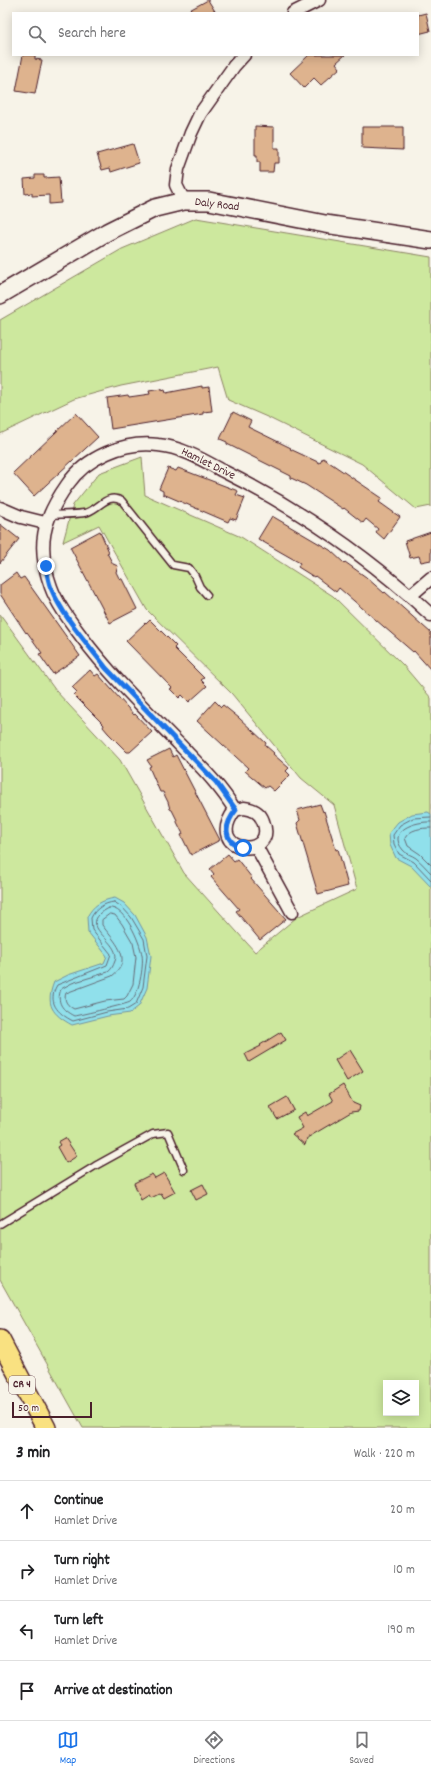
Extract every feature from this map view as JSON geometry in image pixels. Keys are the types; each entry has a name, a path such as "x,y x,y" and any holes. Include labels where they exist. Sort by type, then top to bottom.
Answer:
{"main road":[{"name":"Daly Road","path":"0,295 107,232 155,208 184,201 209,201 325,224 431,240"},
{"name":"CR 4","path":"0,1340 46,1428"}],"street":[{"path":"295,12 319,0"},
{"path":"184,201 176,185 178,169 191,133 200,114 234,66 243,56"},
{"name":"Hamlet Drive","path":"236,810 216,782 106,668 61,607 51,587 43,543 47,519 57,499 70,480 83,468 99,457 118,449 137,445 158,445 186,452 215,466 304,515 337,538 410,596 431,615"},
{"path":"0,508 21,517 47,519"},
{"path":"410,596 431,578"},
{"path":"244,808 252,809 262,818 265,833 262,841 256,846 250,848 236,846 229,838 226,829 229,819 236,810 244,808"},
{"path":"256,846 292,912"}],"lane":[{"path":"47,519 88,512 108,498 117,498 122,501 173,565 189,568 200,587 207,595"},
{"path":"0,1224 95,1166 154,1134 168,1132 184,1170"}],"green space":[{"path":"196,218 431,257 431,506 416,509 362,464 267,417 228,400 218,367 121,386 74,399 0,434 0,320 122,249"},
{"path":"142,457 145,495 241,537 333,596 403,665 431,698 431,1428 83,1428 0,1280 0,614 56,691 120,760 184,873 255,952 297,917 357,889 334,805 301,778 232,694 147,610 99,525 63,542 73,505 99,473"}],"water":[{"path":"428,812 431,814 431,887 411,866 396,858 390,845 389,833 398,822 412,814"},
{"path":"115,898 124,903 135,915 147,937 151,956 147,988 139,1006 130,1013 108,1016 72,1025 59,1017 52,1008 50,1003 51,990 54,982 68,975 104,963 107,956 88,932 87,917 92,909 98,904"}],"building":[{"path":"208,0 215,12 186,12"},
{"path":"426,13 430,31 419,34 419,15"},
{"path":"23,56 35,56 35,59 42,60 35,94 16,91"},
{"path":"308,56 344,56 336,63 340,68 321,85 314,78 304,88 290,73"},
{"path":"255,126 274,127 274,148 279,148 279,163 274,163 273,172 260,172 260,162 257,162 257,155 255,155"},
{"path":"362,127 403,127 403,150 362,148"},
{"path":"133,144 139,163 111,172 110,168 102,170 97,154"},
{"path":"35,175 44,175 44,178 59,177 61,203 49,204 49,195 32,196 32,193 25,194 24,179 35,178"},
{"path":"202,386 202,388 209,387 212,411 203,412 203,414 111,429 107,398 150,394 149,391 162,389 162,391 165,390 166,393"},
{"path":"233,412 251,421 248,427 320,463 323,458 382,498 379,502 400,517 384,539 376,532 378,529 366,519 363,523 344,508 343,509 306,485 291,478 291,476 220,439"},
{"path":"76,413 98,437 34,496 13,473"},
{"path":"168,468 176,471 178,468 238,491 236,495 245,498 236,520 230,518 228,522 163,494 163,491 159,489"},
{"path":"272,516 330,550 344,563 345,562 366,577 384,593 385,592 431,633 431,670 414,651 413,652 339,588 336,592 315,576 314,577 298,567 300,563 258,539"},
{"path":"0,524 19,539 0,563"},
{"path":"100,531 109,552 107,553 113,564 118,566 116,572 119,578 122,579 137,609 110,623 70,547"},
{"path":"431,532 431,560 421,562 419,556 410,558 405,541"},
{"path":"16,573 20,579 24,577 80,656 53,674 39,654 42,653 27,632 26,633 0,594 0,585"},
{"path":"150,620 176,646 174,648 204,678 201,680 207,686 189,702 182,695 179,698 170,689 172,688 126,641"},
{"path":"90,670 95,676 98,674 134,715 135,714 152,732 130,752 127,752 108,733 103,727 104,725 74,695 77,692 72,687"},
{"path":"215,701 221,707 223,705 239,718 266,743 265,745 274,753 273,754 289,768 286,771 290,775 274,791 268,786 265,788 245,771 248,768 197,721"},
{"path":"169,749 173,757 176,755 220,840 191,855 181,835 183,834 177,820 170,809 163,792 160,792 149,767 151,766 147,760"},
{"path":"320,804 323,812 324,811 336,850 338,849 348,886 318,894 297,823 300,820 297,810"},
{"path":"228,854 234,861 237,859 252,878 251,879 286,919 260,940 236,911 239,909 211,877 214,874 210,869"},
{"path":"281,1032 286,1040 249,1062 245,1054 261,1046 260,1045"},
{"path":"350,1050 363,1071 347,1081 335,1060"},
{"path":"343,1085 353,1103 360,1106 359,1111 351,1112 307,1138 305,1145 292,1134 303,1128 297,1117 305,1112 307,1116 333,1101 329,1094"},
{"path":"287,1097 294,1110 277,1119 270,1107"},
{"path":"65,1138 77,1156 66,1163 57,1147 60,1145 58,1142"},
{"path":"164,1173 175,1192 164,1198 161,1193 151,1198 149,1195 141,1200 134,1183 152,1174 155,1178"},
{"path":"203,1184 208,1194 196,1200 191,1190"}],"route":[{"path":"46,566 51,587 61,607 106,668 216,782 228,798 236,810 229,819 226,829 229,838 236,846 243,848"}]}
